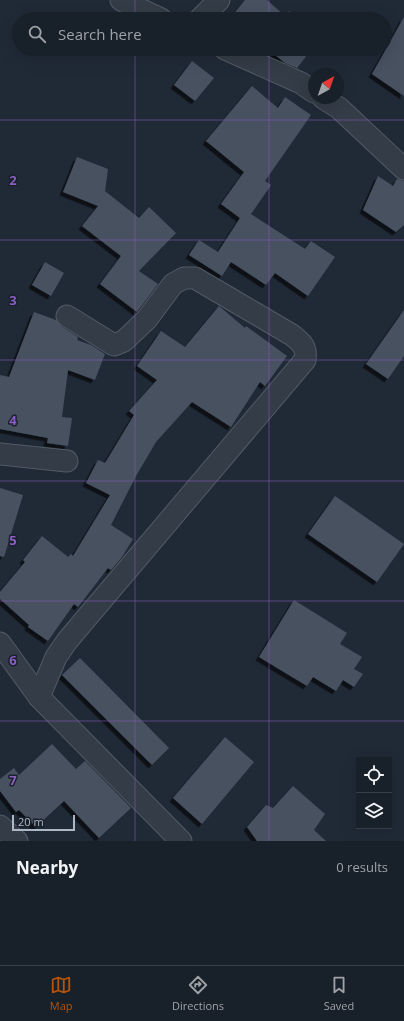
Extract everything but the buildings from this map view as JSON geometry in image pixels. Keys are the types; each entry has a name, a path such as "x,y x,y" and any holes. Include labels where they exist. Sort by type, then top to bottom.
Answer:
{"street":[{"path":"122,0 147,12"},
{"path":"207,12 219,0"},
{"path":"241,56 301,83 308,88"},
{"path":"333,104 339,108 404,169"},
{"path":"39,697 56,657 67,641 305,360 306,354 303,343 292,335 195,278 184,278 173,284 147,319 124,341 114,345 67,316"},
{"path":"0,454 67,461"},
{"path":"0,644 39,697 181,841"},
{"path":"0,826 17,841"}]}
